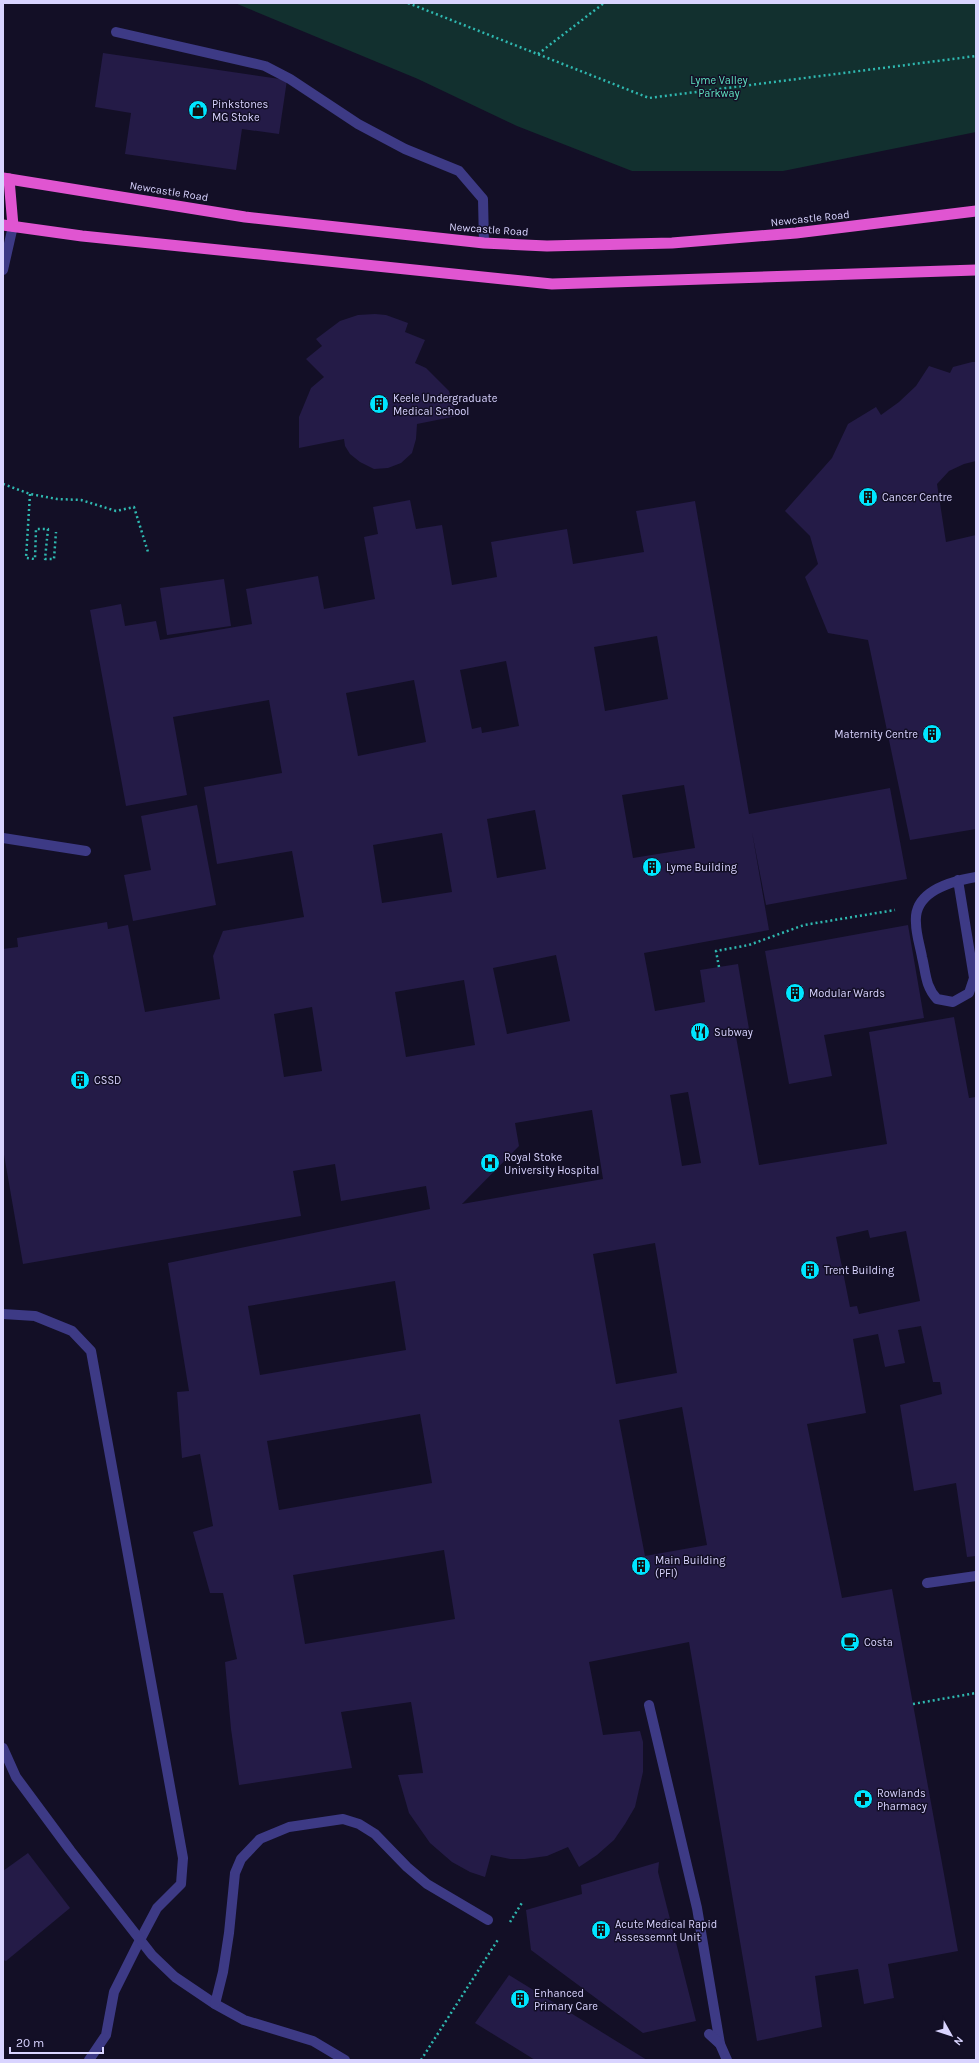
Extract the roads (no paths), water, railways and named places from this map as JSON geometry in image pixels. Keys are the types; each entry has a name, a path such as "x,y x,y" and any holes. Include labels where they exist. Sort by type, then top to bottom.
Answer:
{"highway":[{"name":"Newcastle Road","path":"5,180 245,217 484,243 547,246 672,243 796,233 976,211"},
{"path":"5,180 8,225 82,236 552,284 976,270"}],"street":[{"path":"116,32 265,66 290,79 358,124 405,149 459,171 483,199 484,243"},
{"path":"3,270 8,225"},
{"path":"3,838 86,851"},
{"path":"958,880 974,978 969,993 953,1002 937,999 929,990 915,922 919,906 930,893 944,885 958,880 976,877"},
{"path":"3,1314 35,1316 72,1331 91,1351 183,1858 181,1884 157,1908 140,1940 114,1992 106,2035 89,2060"},
{"path":"927,1583 976,1576"},
{"path":"649,1705 697,1908 720,2044 728,2060"},
{"path":"3,1748 16,1777 152,1956 175,1977 214,2004 244,2020 313,2041 344,2060"},
{"path":"214,2004 223,1972 228,1941 235,1873 241,1858 260,1838 289,1827 343,1819 359,1824 375,1834 407,1867 427,1884 488,1920"},
{"path":"709,2034 720,2044"}],"place":[{"name":"Pinkstones MG Stoke","path":"198,110"},
{"name":"Keele Undergraduate Medical School","path":"379,404"},
{"name":"Cancer Centre","path":"868,497"},
{"name":"Maternity Centre","path":"932,734"},
{"name":"Lyme Building","path":"652,867"},
{"name":"Modular Wards","path":"795,993"},
{"name":"Subway","path":"700,1032"},
{"name":"CSSD","path":"80,1080"},
{"name":"Royal Stoke University Hospital","path":"490,1163"},
{"name":"Trent Building","path":"810,1270"},
{"name":"Main Building (PFI)","path":"641,1566"},
{"name":"Costa","path":"850,1642"},
{"name":"Rowlands Pharmacy","path":"863,1799"},
{"name":"Acute Medical Rapid Assessemnt Unit","path":"601,1930"},
{"name":"Enhanced Primary Care","path":"520,1999"}],"park label":[{"name":"Lyme Valley Parkway","path":"719,86"}]}
